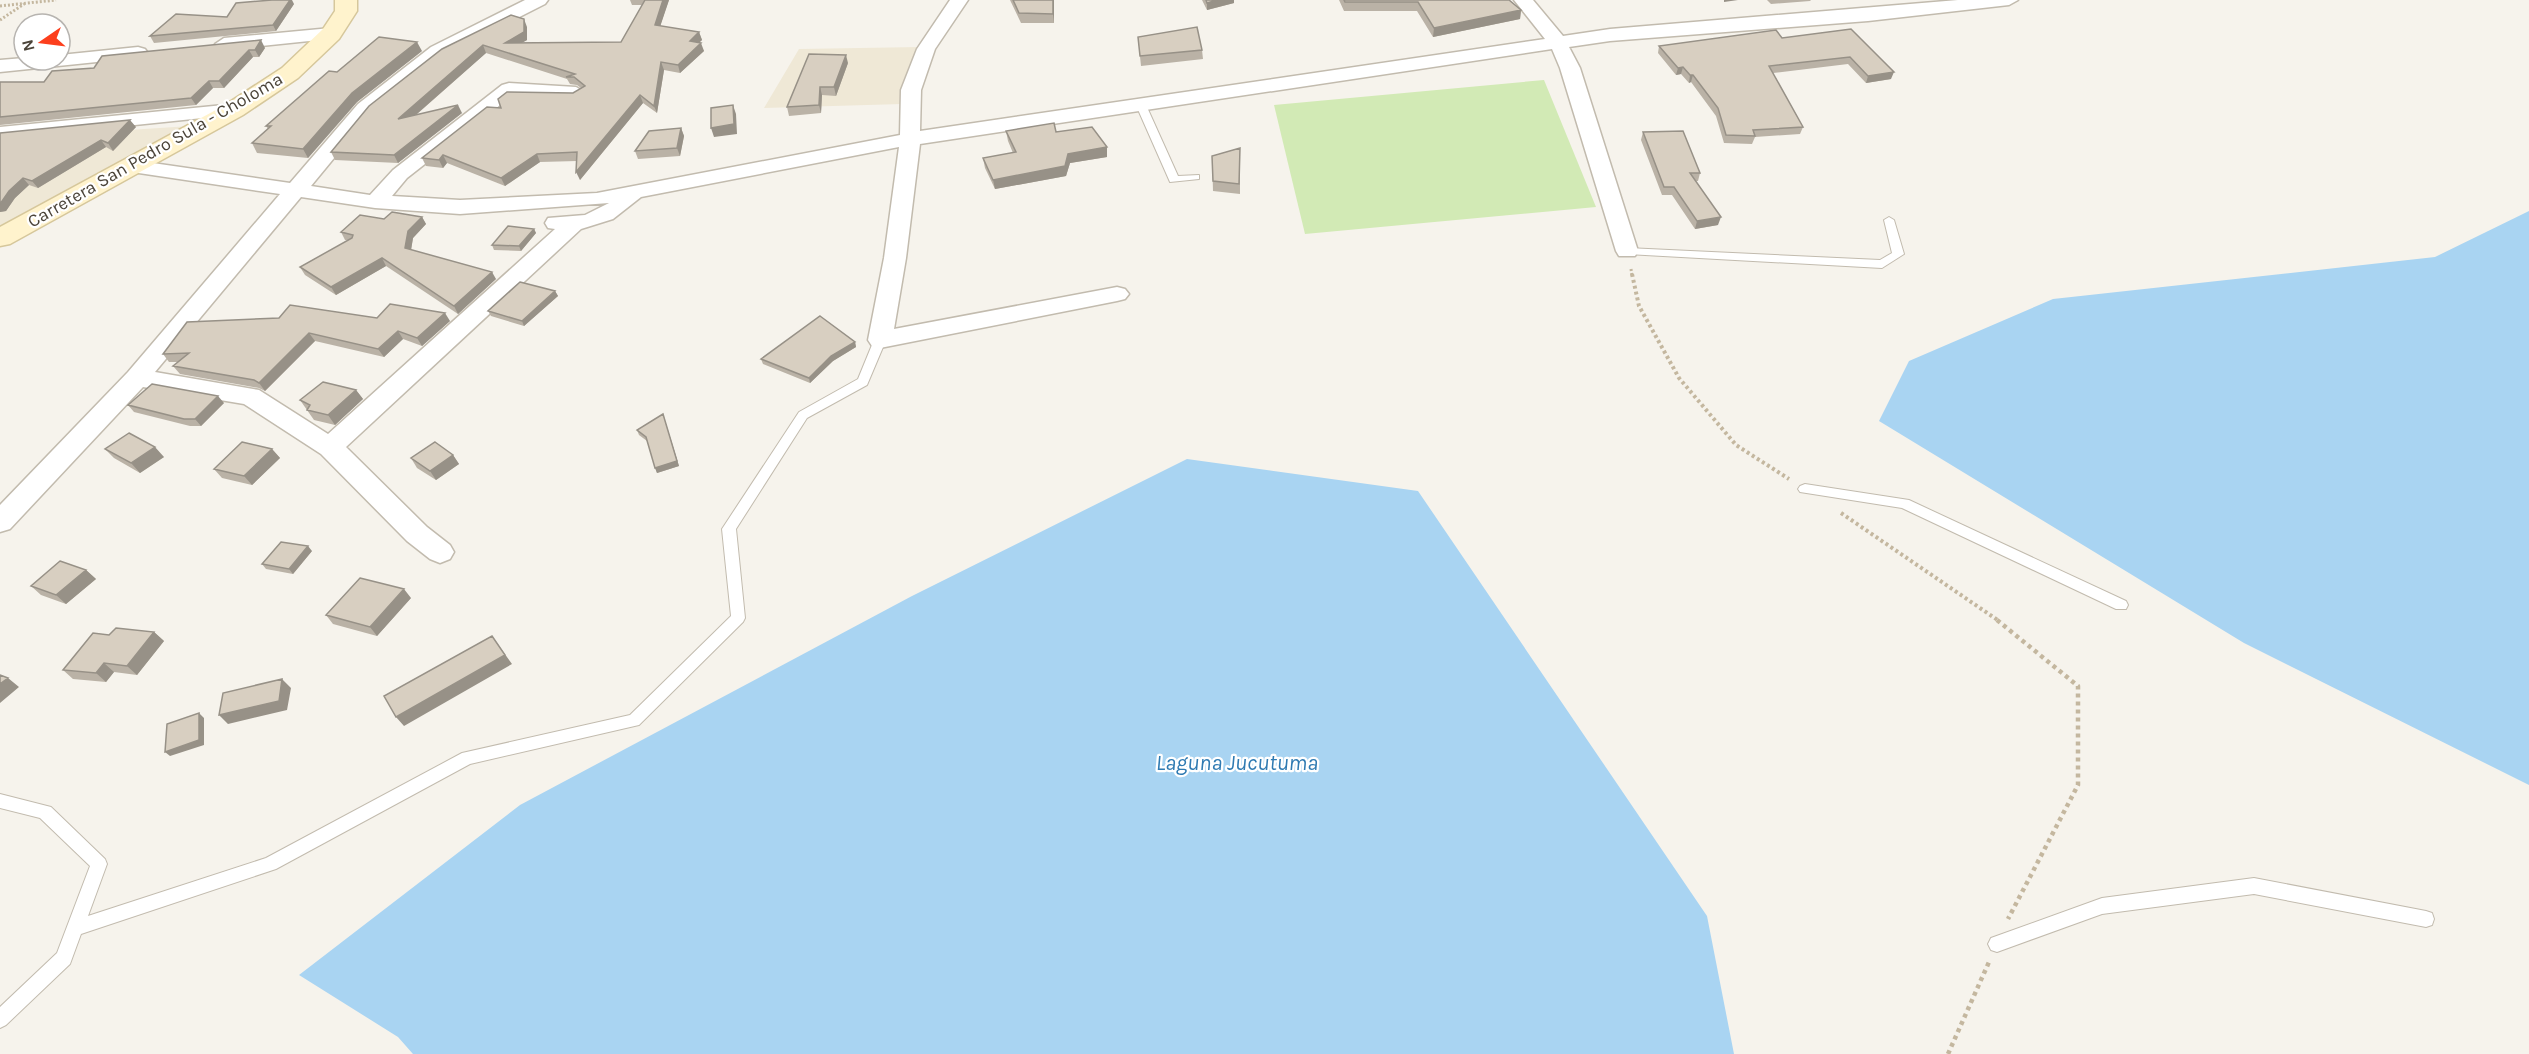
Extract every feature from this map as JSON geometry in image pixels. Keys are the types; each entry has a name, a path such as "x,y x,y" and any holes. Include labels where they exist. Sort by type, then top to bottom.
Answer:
{"main road":[{"name":"Carretera San Pedro Sula - Choloma","path":"0,238 234,110 290,73 331,34 346,11 346,0"}],"street":[{"path":"0,522 137,378 293,190 365,108 429,58 539,0"},
{"path":"959,0 926,49 911,90 910,139 895,258 880,340 1117,294"},
{"path":"1523,0 1558,43 1570,68 1626,251"},
{"path":"1842,0 1868,15"},
{"path":"132,166 375,202 460,207 597,199 910,139 1610,35 1868,15 2009,0"},
{"path":"201,47 331,34"},
{"path":"0,66 154,51"},
{"path":"375,202 400,174 509,89 576,93"},
{"path":"0,133 234,110"},
{"path":"525,205 538,217 558,224 575,223 598,219 615,211 635,192"},
{"path":"330,447 575,223"},
{"path":"137,378 250,396 330,447 417,534 441,552"}],"lane":[{"path":"1141,105 1174,180 1195,177"},
{"path":"1626,251 1882,264 1898,254 1889,220"},
{"path":"76,927 270,864 467,758 634,720 738,618 729,529 803,415 863,382 880,340"},
{"path":"1805,489 1904,503 2121,605"},
{"path":"0,801 45,812 99,864 64,958 0,1019"},
{"path":"1997,944 2102,906 2254,886 2426,919"}],"path":[{"path":"0,6 56,0"},
{"path":"0,20 25,3"},
{"path":"1626,251 1639,306 1679,378 1736,445 1805,489 2012,630 2078,686 2078,785 2016,901 1948,1054"}],"shaded area":[{"path":"920,47 902,104 764,108 799,49"},
{"path":"190,126 0,231 0,187 68,134"}],"green space":[{"path":"1544,80 1596,207 1305,234 1274,105"}],"water":[{"path":"2529,211 2529,785 2244,643 1879,421 1909,361 2053,299 2435,257"},
{"name":"Laguna Jucutuma","path":"1187,459 1418,491 1707,916 1734,1054 413,1054 398,1037 299,975 520,805 912,596"}],"building":[{"path":"290,0 273,25 150,36 176,14 227,17 236,3"},
{"path":"645,0 663,0 655,25 699,32 690,41 701,43 678,65 661,62 654,106 640,95 576,172 577,152 537,154 501,178 443,155 439,160 422,158 487,107 501,108 498,99 507,92 573,93 585,86 574,77 566,77 575,74 483,45 398,119 458,105 394,155 331,152 369,106 442,49 511,15 524,19 524,32 505,43 621,42"},
{"path":"1013,0 1053,0 1053,14 1019,13"},
{"path":"1344,0 1509,0 1521,10 1434,28 1418,2 1345,2"},
{"path":"1197,27 1202,50 1140,56 1138,37"},
{"path":"1851,29 1894,72 1868,76 1850,57 1769,66 1803,127 1753,130 1755,136 1726,135 1718,108 1693,75 1690,75 1683,67 1678,68 1659,46 1776,30 1782,38"},
{"path":"379,37 417,42 352,93 303,149 252,143 271,126 266,126 329,71 337,72"},
{"path":"261,40 255,50 249,50 219,81 209,81 191,98 0,117 0,82 44,82 51,72 72,72 72,70 94,68 102,56"},
{"path":"809,54 846,55 834,87 820,87 819,105 787,107"},
{"path":"733,105 734,124 711,128 711,108"},
{"path":"130,120 108,143 101,140 32,181 23,178 9,191 0,204 0,133"},
{"path":"1054,123 1056,132 1092,127 1107,147 1068,154 1065,166 993,180 983,158 1016,152 1006,131"},
{"path":"681,128 677,148 635,151 649,131"},
{"path":"1683,131 1700,173 1690,173 1721,217 1697,221 1674,187 1664,187 1643,132"},
{"path":"1240,148 1239,184 1213,181 1212,156"},
{"path":"392,212 422,217 408,231 405,248 492,272 454,306 382,258 331,287 300,267 352,238 353,235 341,232 360,215 384,219"},
{"path":"508,226 534,229 519,246 492,245"},
{"path":"520,282 555,291 522,321 488,311"},
{"path":"390,304 445,313 417,338 398,331 378,349 309,333 259,383 254,380 173,366 189,353 163,354 187,322 279,318 290,305 377,318"},
{"path":"820,316 855,342 831,356 809,378 761,359"},
{"path":"323,382 356,390 328,415 307,410 310,405 300,400"},
{"path":"152,384 218,396 195,419 184,419 128,405"},
{"path":"663,414 677,461 655,468 646,437 637,430"},
{"path":"129,433 155,447 131,463 105,449"},
{"path":"242,442 272,449 244,476 214,469"},
{"path":"435,442 453,455 430,471 411,458"},
{"path":"281,542 308,546 289,569 262,564"},
{"path":"60,561 86,570 56,595 31,586"},
{"path":"360,578 404,589 370,627 326,615"},
{"path":"116,628 154,632 127,666 104,663 96,673 63,670 93,633 109,635"},
{"path":"492,636 505,655 396,717 384,696"},
{"path":"0,675 8,678 0,684"},
{"path":"282,679 279,701 219,715 223,693"},
{"path":"199,713 199,740 165,752 167,724"}]}
